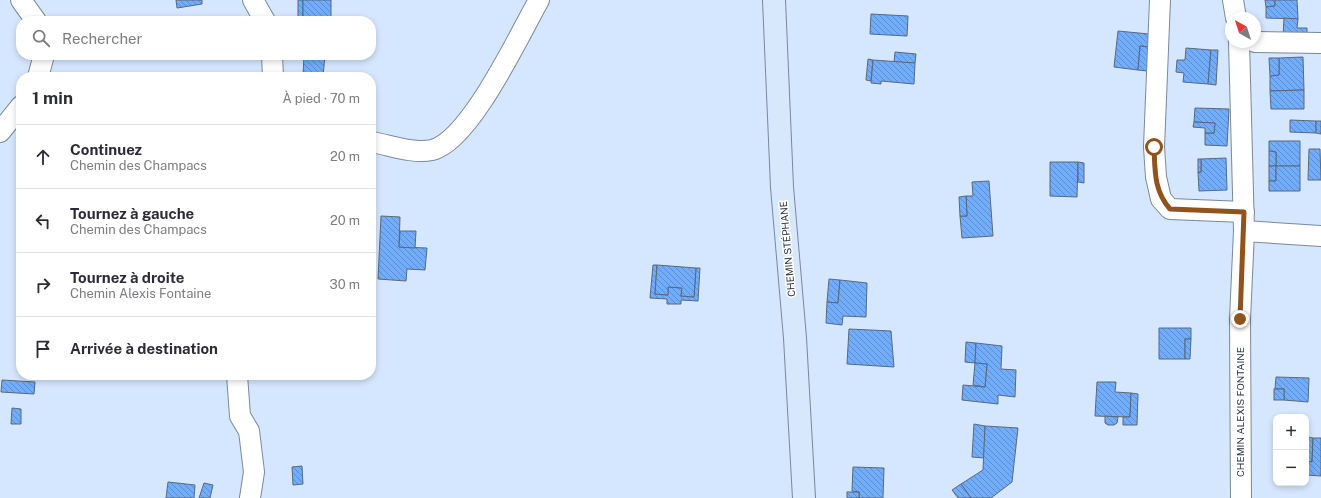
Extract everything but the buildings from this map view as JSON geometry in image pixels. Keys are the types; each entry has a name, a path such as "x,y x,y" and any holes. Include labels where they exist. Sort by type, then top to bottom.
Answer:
{"main road":[{"name":"CHEMIN STÉPHANE","path":"774,0 782,187 796,338 804,498"}],"street":[{"path":"21,0 32,16"},
{"path":"253,0 262,16"},
{"path":"376,143 412,150 432,150 450,141 477,110 539,0"},
{"path":"1160,0 1154,147 1156,177 1161,199 1170,209 1321,236"},
{"path":"1233,0 1235,12"},
{"path":"1261,42 1321,42"},
{"name":"CHEMIN ALEXIS FONTAINE","path":"1239,48 1244,222 1240,319 1241,498"},
{"path":"39,72 43,60"},
{"path":"272,60 273,72"},
{"path":"0,132 16,112"},
{"path":"237,380 240,416 249,431 254,472 250,498"}],"route":[{"path":"1154,147 1156,177 1161,199 1170,209 1244,212 1240,319"}]}
